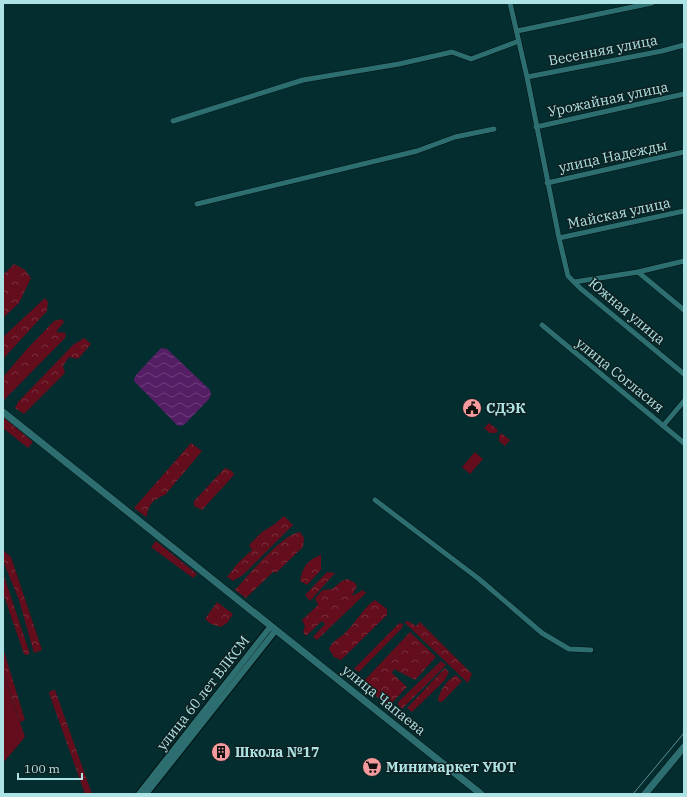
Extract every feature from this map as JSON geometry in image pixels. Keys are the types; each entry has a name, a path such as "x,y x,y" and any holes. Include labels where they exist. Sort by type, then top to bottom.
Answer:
{"main road":[{"name":"улица Чапаева","path":"3,412 481,794"},
{"path":"645,794 684,747"}],"street":[{"path":"510,3 527,77 536,127 568,276 574,282 638,272 684,261"},
{"path":"517,31 652,3"},
{"path":"173,121 303,80 399,64 452,52 472,59 519,41"},
{"name":"Весенняя улица","path":"527,77 662,51 684,45"},
{"name":"Урожайная улица","path":"536,127 684,94"},
{"path":"197,204 417,151 455,137 494,129"},
{"name":"улица Надежды","path":"548,182 684,152"},
{"name":"Майская улица","path":"559,238 684,211"},
{"path":"638,272 684,310"},
{"name":"Южная улица","path":"574,282 684,374"},
{"name":"улица Согласия","path":"542,325 684,443"},
{"path":"663,426 684,402"},
{"path":"375,500 478,579 542,633 569,649 591,650"},
{"name":"улица 60 лет ВЛКСМ","path":"139,794 274,628"},
{"name":"улица 60 лет ВЛКСМ","path":"146,794 274,628"}],"green space":[{"path":"14,264 25,270 31,278 19,303 3,318 3,275"},
{"path":"45,298 48,302 47,311 3,359 3,337"},
{"path":"62,319 64,322 56,332 66,333 65,338 3,401 3,377 54,321"},
{"path":"84,338 91,344 78,359 69,357 63,366 65,373 24,414 15,408 18,402 73,345"},
{"path":"3,417 33,442 28,448 3,428"},
{"path":"489,423 498,430 496,433 490,433 484,428"},
{"path":"501,433 510,440 505,446 499,441 499,436"},
{"path":"191,443 202,451 165,495 153,501 148,509 146,517 134,508"},
{"path":"475,452 483,459 470,474 462,467"},
{"path":"225,468 232,471 234,475 202,510 194,506 194,501"},
{"path":"284,516 293,525 243,575 233,581 227,577 238,563 252,550 249,545 262,532"},
{"path":"300,532 304,538 303,547 276,573 273,572 246,598 235,590 275,548 293,534"},
{"path":"156,541 197,574 193,578 151,547"},
{"path":"3,550 11,557 42,650 34,653 19,600 3,561"},
{"path":"321,555 321,570 307,585 300,581 306,565 312,559"},
{"path":"327,572 335,573 310,601 305,595"},
{"path":"3,573 30,654 24,654 3,593"},
{"path":"347,579 354,582 357,586 352,596 363,590 366,593 317,640 313,637 325,624 322,621 306,636 303,632 305,626 302,620 318,605 315,598 323,590 332,589"},
{"path":"375,600 387,609 387,615 341,660 334,657 329,649 332,644 348,630 366,608"},
{"path":"217,602 233,614 228,622 221,627 211,624 205,619"},
{"path":"408,621 416,626 420,622 472,674 468,683 404,622"},
{"path":"399,623 403,624 402,628 359,672 354,669"},
{"path":"410,632 436,657 415,680 394,669 392,673 407,687 389,706 377,697 363,682"},
{"path":"3,648 25,720 20,722 3,672"},
{"path":"441,661 446,665 402,709 398,705 398,702"},
{"path":"445,668 449,672 445,680 412,712 407,708"},
{"path":"3,673 25,737 3,763"},
{"path":"456,675 462,681 442,702 438,701 444,686"},
{"path":"55,690 92,794 85,794 49,693 50,691"}],"water":[{"path":"161,348 167,349 210,390 211,395 209,399 185,424 181,426 177,425 134,381 135,376"}],"tram line":[{"path":"633,794 684,733"}],"place":[{"name":"СДЭК","path":"472,408"},
{"name":"Школа №17","path":"221,752"},
{"name":"Минимаркет УЮТ","path":"372,767"}]}
